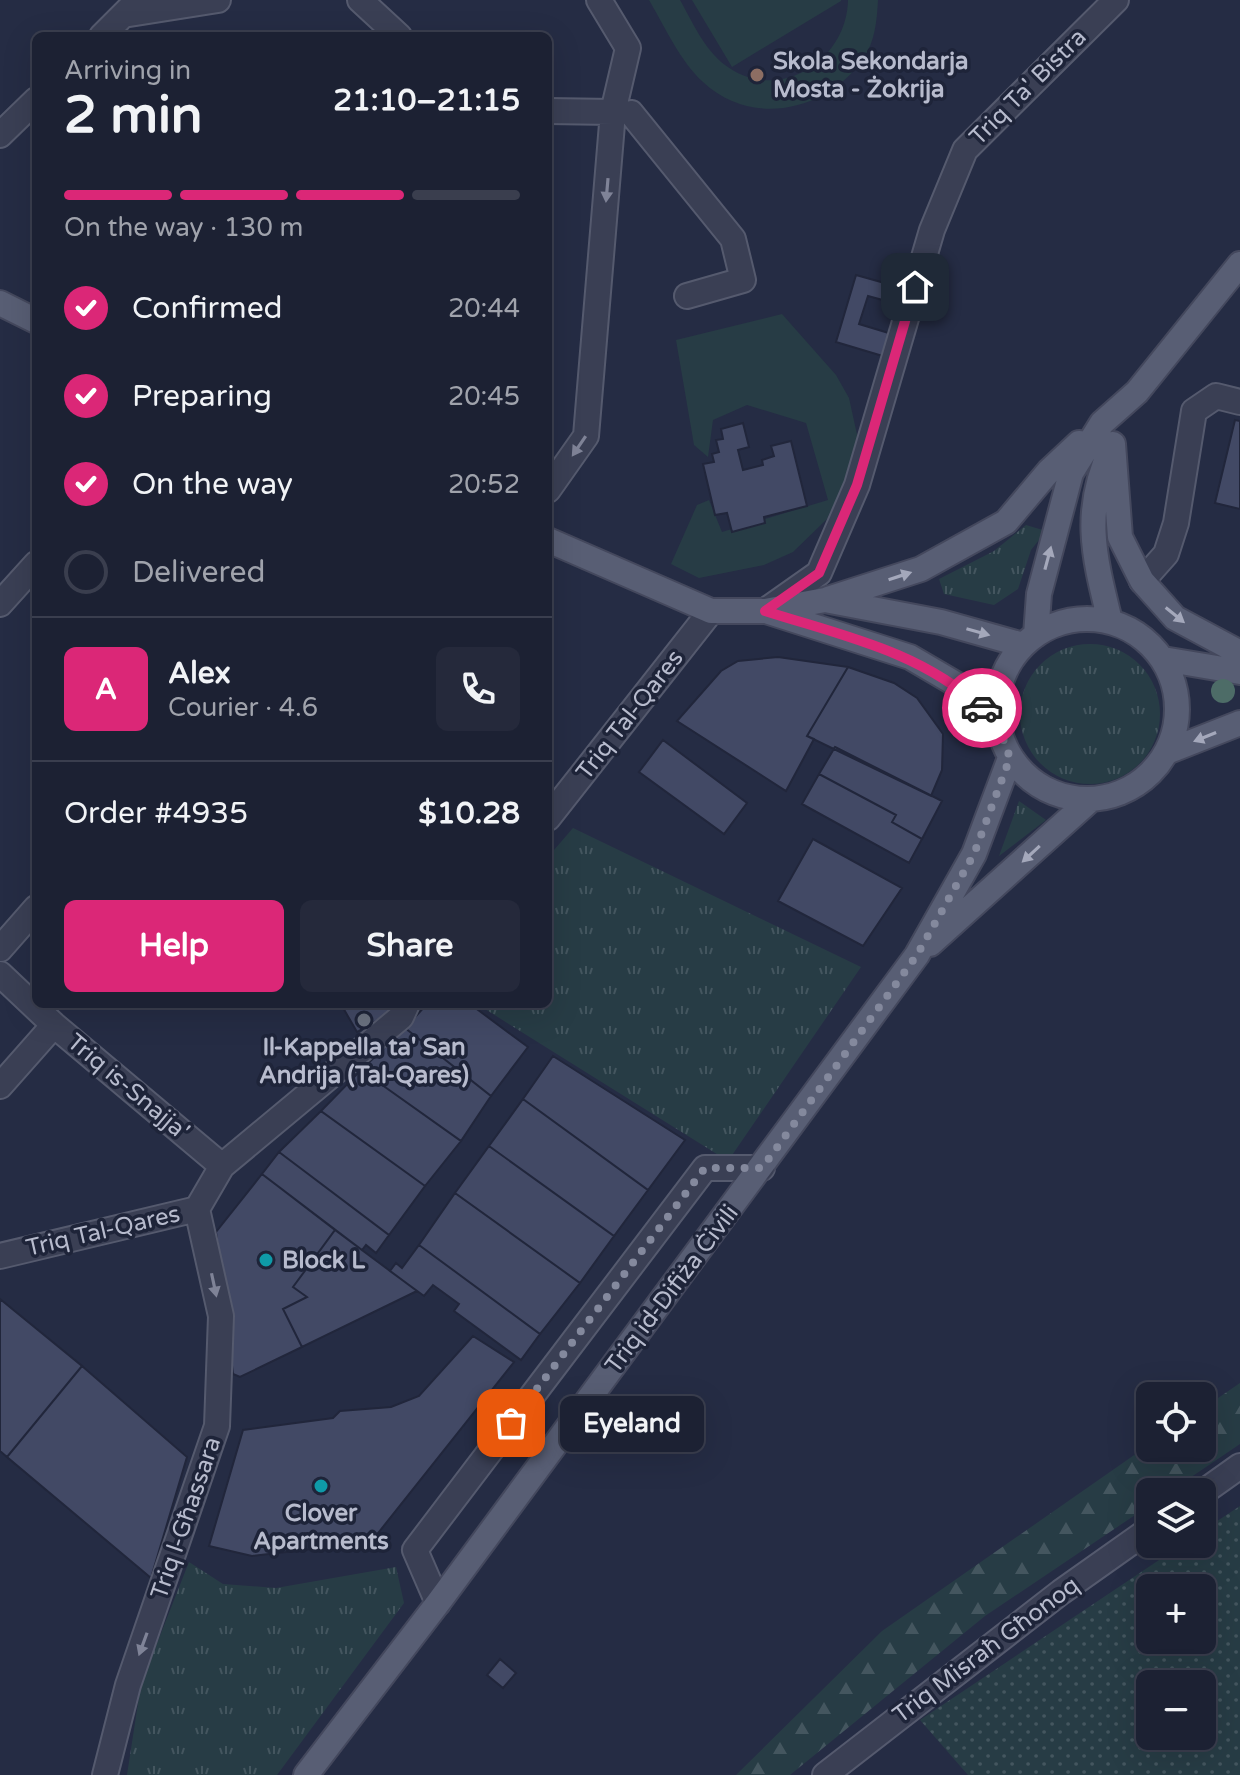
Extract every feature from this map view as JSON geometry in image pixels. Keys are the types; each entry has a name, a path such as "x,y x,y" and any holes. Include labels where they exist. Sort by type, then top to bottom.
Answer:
{"main road":[{"path":"1240,264 1108,433 1071,473 1030,640 1001,680 997,722 1010,758 1043,790 1089,801 1136,787 1169,751 1240,723"},
{"path":"0,303 32,319"},
{"path":"1108,433 1120,537 1142,581 1175,618 1240,653"},
{"path":"552,542 711,611 765,611 825,600 921,569 1006,522 1049,471 1108,433"},
{"path":"1108,433 1096,481 1093,509 1100,578 1110,621"},
{"path":"825,600 1030,640 1072,620 1110,621 1140,635 1163,659 1179,704 1169,751"},
{"path":"765,611 910,657 956,684 997,722"},
{"path":"1163,659 1240,672"},
{"name":"Triq id-Difiża Ċivili","path":"306,1775 438,1603 917,955 974,854 1010,758"},
{"name":"Triq id-Difiża Ċivili","path":"917,955 1089,801"}],"street":[{"path":"106,32 131,8 218,0"},
{"path":"360,0 395,32"},
{"path":"552,484 586,436 622,112 628,48 599,0"},
{"name":"Triq Ta' Bistra","path":"765,611 819,573 832,544 857,485 932,230 965,150 1116,0"},
{"path":"0,135 32,104"},
{"path":"552,111 622,112 733,239 743,280 687,296"},
{"path":"1142,581 1166,554 1176,523 1194,411 1216,396 1240,402"},
{"path":"0,604 32,568"},
{"name":"Triq Tal-Qares","path":"552,813 711,611"},
{"path":"0,949 32,913"},
{"name":"Triq is-Snajja'","path":"0,974 32,1004"},
{"name":"Triq is-Snajja'","path":"36,1008 222,1166"},
{"name":"Triq Tal-Qares","path":"0,1256 197,1209 222,1166 401,1017 405,1008"},
{"path":"0,1086 54,1025"},
{"name":"Triq id-Difiża Ċivili","path":"438,1603 415,1550 705,1168 762,1168"},
{"name":"Triq l-Għassara","path":"105,1775 128,1685 217,1426 221,1316 197,1209"},
{"path":"1216,1483 1240,1466"},
{"name":"Triq Misraħ Għonoq","path":"825,1775 989,1646 1136,1539"}],"green space":[{"path":"649,0 680,0 718,59 745,76 766,80 787,78 823,58 836,42 845,22 848,0 878,0 873,38 863,59 848,77 830,91 809,101 766,109 722,96 703,82 680,54"},
{"path":"692,0 841,0 841,1 732,67"},
{"path":"782,314 836,375 849,398 858,439 845,482 827,519 793,552 764,565 699,578 671,564 697,505 709,500 722,532 828,500 806,423 747,405 713,420 708,457 694,445 676,340"},
{"path":"1026,525 1046,531 1031,550 1018,589 994,605 944,594 939,579 994,551"},
{"path":"1090,644 1117,649 1140,664 1155,687 1160,714 1155,741 1140,764 1117,779 1090,784 1063,779 1040,764 1025,741 1020,714 1025,687 1040,664 1063,649"},
{"path":"1019,801 1046,820 999,856"},
{"path":"573,828 861,967 728,1161 483,1008 552,1008 552,852"},
{"path":"1240,1383 1240,1444 1216,1460 1216,1399"},
{"path":"1136,1454 1136,1462 1213,1462 1190,1478 1136,1478 1136,1514 985,1616 790,1775 736,1775 882,1631"},
{"path":"1240,1506 1240,1775 968,1775 920,1720 1136,1575 1136,1654 1216,1654 1216,1574 1138,1574 1162,1558 1216,1558 1216,1522"},
{"path":"189,1562 223,1584 276,1588 396,1567 404,1603 277,1775 127,1775 141,1684"}],"building":[{"path":"856,275 906,289 901,305 868,296 859,324 892,334 886,357 836,342"},
{"path":"1235,420 1240,421 1240,509 1215,503"},
{"path":"743,423 749,447 738,450 743,470 763,465 762,460 774,456 771,446 791,441 807,506 764,517 765,523 732,532 727,513 715,515 703,464 714,462 712,454 719,452 716,440 723,439 721,429"},
{"path":"778,657 848,667 807,736 814,739 786,791 677,721 721,671 738,661"},
{"path":"848,667 894,683 917,698 943,734 942,770 931,796 807,736"},
{"path":"663,740 747,803 724,834 639,772"},
{"path":"835,747 942,801 922,839 892,822 896,815 819,774"},
{"path":"819,774 896,815 892,822 922,839 909,863 802,804"},
{"path":"813,839 902,888 863,946 778,901"},
{"name":"Il-Kappella ta' San Andrija (Tal-Qares)","path":"343,1008 397,1009 357,1032"},
{"path":"423,1008 475,1008 528,1047 491,1096 405,1028"},
{"path":"405,1028 491,1096 461,1141 361,1070"},
{"path":"553,1056 685,1140 648,1190 523,1099"},
{"path":"361,1070 461,1141 425,1186 321,1111"},
{"path":"523,1099 648,1190 614,1236 489,1146"},
{"path":"321,1111 425,1186 389,1235 279,1152"},
{"path":"489,1146 614,1236 580,1283 455,1193"},
{"path":"279,1152 389,1235 376,1253 366,1245 362,1250 262,1174"},
{"name":"Block L","path":"262,1174 335,1230 293,1287 307,1297 283,1309 302,1347 240,1377 233,1374 216,1232"},
{"path":"455,1193 580,1283 540,1334 419,1245"},
{"path":"335,1230 417,1291 302,1347 283,1309 307,1297 293,1287"},
{"path":"419,1245 540,1334 521,1360 454,1311 459,1304 433,1285 424,1296 390,1271 396,1263 402,1268"},
{"path":"0,1299 82,1366 7,1457 0,1451"},
{"name":"Clover Apartments","path":"473,1336 514,1362 371,1542 252,1556 209,1546 243,1430 333,1418 340,1411 391,1407 419,1396"},
{"path":"82,1366 187,1457 151,1578 7,1457"},
{"path":"500,1659 516,1673 503,1688 487,1675"}],"way so far":[{"path":"511,1423 705,1168 762,1168 917,955 974,854 997,800 1010,758 997,722 982,708"}],"place":[{"name":"Skola Sekondarja Mosta - Żokrija","path":"757,75"},
{"name":"Il-Kappella ta' San Andrija (Tal-Qares)","path":"364,1020"},
{"name":"Block L","path":"266,1260"},
{"name":"Eyeland","path":"511,1423"},
{"name":"Clover Apartments","path":"321,1486"}],"route":[{"path":"915,287 857,485 819,573 765,611 910,657 956,684 982,708"}]}
